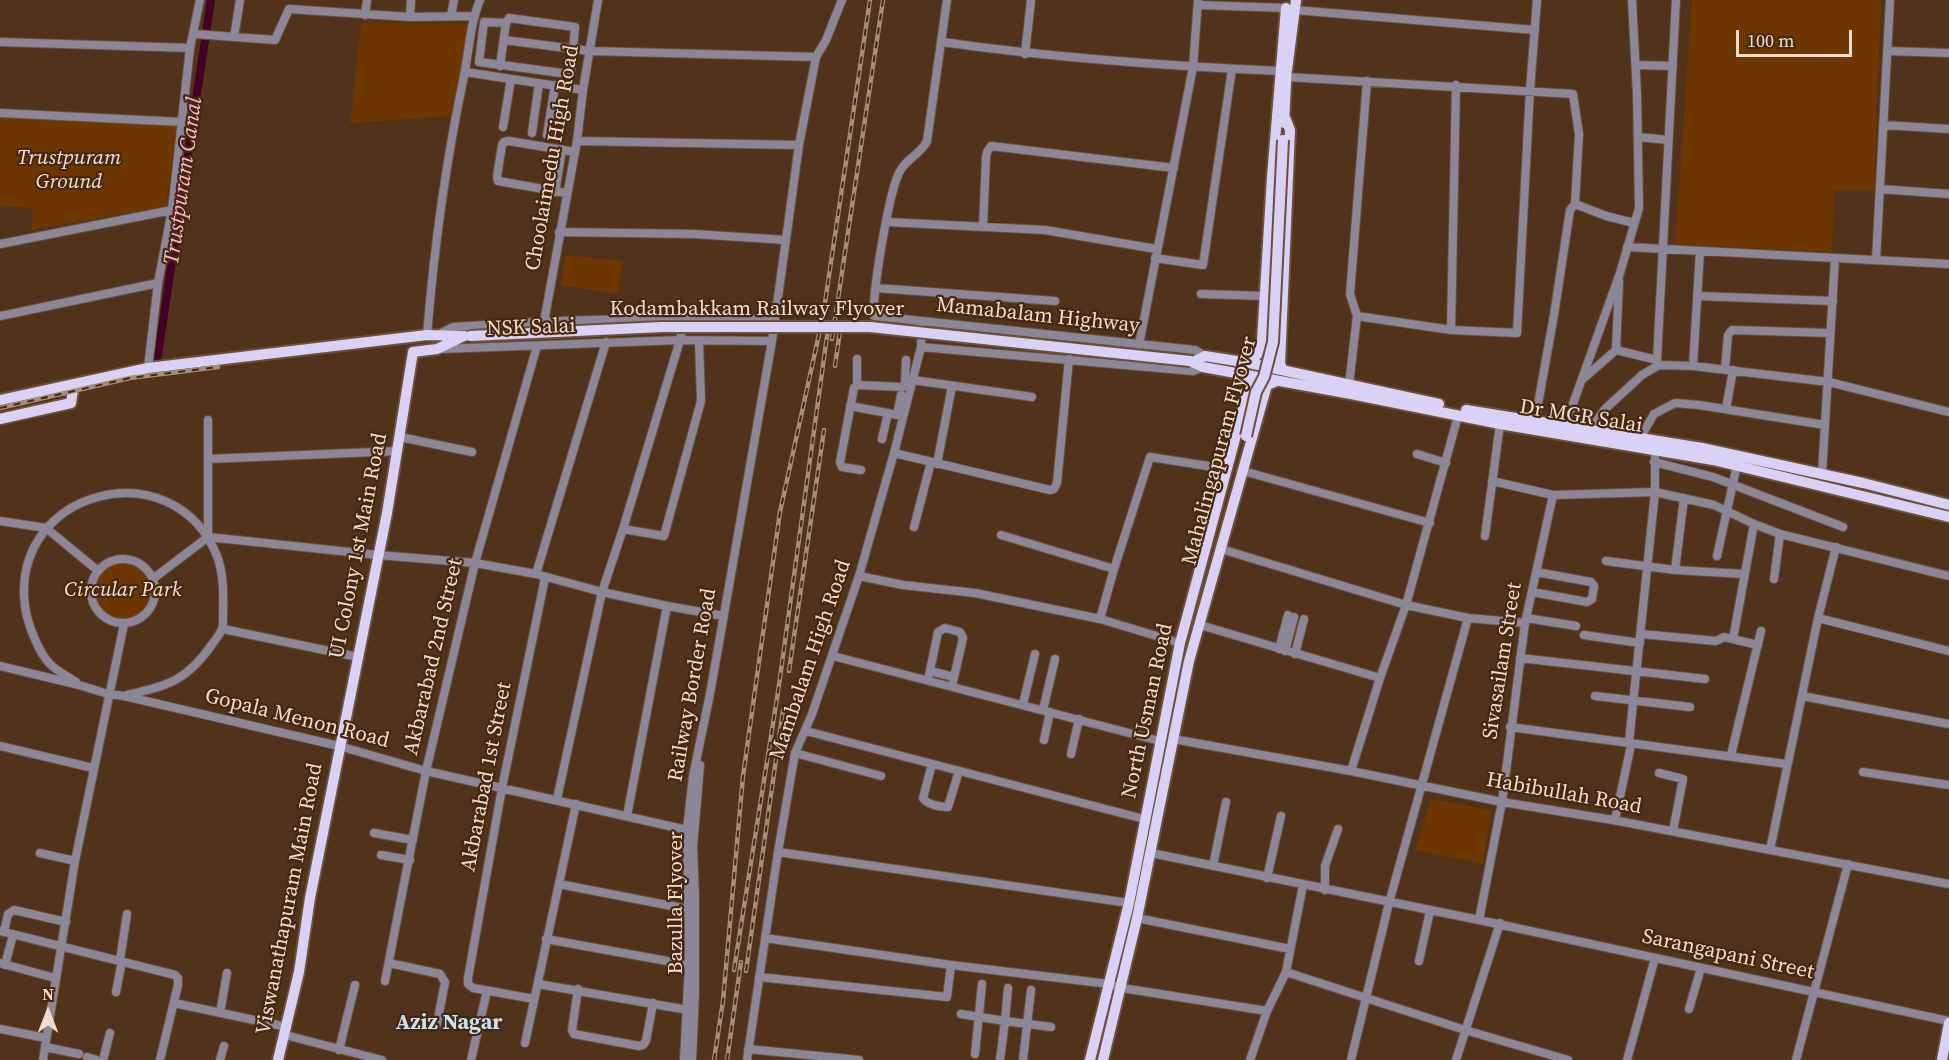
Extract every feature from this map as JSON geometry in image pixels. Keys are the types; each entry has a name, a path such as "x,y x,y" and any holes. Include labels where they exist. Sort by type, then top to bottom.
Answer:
{"main road":[{"path":"1249,363 1257,355 1263,341 1291,4"},
{"path":"1283,370 1280,364 1290,130 1284,115 1284,73"},
{"name":"Mahalingapuram Flyover","path":"1194,621 1256,392 1264,377 1273,342 1284,115"},
{"name":"Kodambakkam Railway Flyover","path":"0,400 148,368 432,335 467,336 662,327 870,327 1204,362"},
{"name":"Kodambakkam Railway Flyover","path":"413,352 437,349 467,336"},
{"name":"UI Colony 1st Main Road","path":"339,746 398,451 413,352"},
{"name":"Dr MGR Salai","path":"1204,362 1249,363 1460,409 1640,438 1655,445 1949,517"},
{"name":"Dr MGR Salai","path":"1204,362 1242,375 1500,424 1655,445 1702,448 1822,474 1949,506"},
{"name":"North Usman Road","path":"1103,1060 1122,988 1151,854 1189,661 1194,621 1227,469 1249,387 1248,380 1242,375"},
{"name":"North Usman Road","path":"1090,1060 1129,903 1180,643 1194,621 1221,549 1267,385 1277,381"},
{"path":"0,419 71,403 74,384"},
{"path":"1244,406 1260,410"},
{"name":"Viswanathapuram Main Road","path":"278,1060 299,972 310,898 339,746"},
{"path":"1942,1060 1949,1022"}],"street":[{"path":"148,368 158,283 172,210 190,48 195,34 200,0"},
{"path":"234,37 240,0"},
{"path":"365,15 367,0"},
{"path":"410,17 411,0"},
{"path":"451,16 454,0"},
{"path":"480,0 474,16 457,109 433,265 432,335 453,327 544,322 685,317 775,320"},
{"name":"Choolaimedu High Road","path":"544,322 577,141 598,0"},
{"name":"Railway Border Road","path":"684,1060 689,965 687,830 693,776 701,747 772,341 799,145 816,57 826,40 842,0"},
{"path":"922,322 874,316 876,288 887,222 899,172 924,148 927,141 947,0"},
{"path":"1024,54 1031,0"},
{"path":"1357,316 1451,330 1517,333 1537,0"},
{"path":"1565,426 1620,273 1639,208 1632,0"},
{"path":"1590,430 1612,402 1658,362 1676,0"},
{"path":"1876,260 1890,0"},
{"path":"1139,345 1193,67 1198,2 1291,4 1535,30"},
{"path":"195,34 275,40 289,9 410,17 474,16"},
{"path":"500,66 506,23 509,18 573,26 576,29 573,69 569,74 500,66 479,62 485,21 506,23"},
{"path":"470,38 481,39"},
{"path":"504,40 590,51 816,57"},
{"path":"0,42 190,48"},
{"path":"942,42 1024,54 1367,81 1573,94 1579,134 1575,204 1570,210 1554,315 1534,421"},
{"path":"1888,51 1949,53"},
{"path":"1635,65 1673,66"},
{"path":"1155,258 1203,266 1232,69"},
{"path":"465,72 583,90"},
{"path":"503,127 511,79"},
{"path":"1349,385 1357,316 1350,294 1367,81"},
{"path":"532,133 539,83"},
{"path":"547,135 555,85"},
{"path":"1451,330 1456,85"},
{"path":"0,113 182,122"},
{"path":"1883,125 1949,129"},
{"path":"1638,137 1668,140"},
{"path":"566,194 498,181 496,177 502,145 509,141 575,152"},
{"path":"577,141 799,145"},
{"path":"983,227 986,157 991,146 1174,168"},
{"path":"555,192 562,150"},
{"path":"1880,189 1949,194"},
{"path":"1575,204 1606,216 1634,223"},
{"path":"0,244 172,210"},
{"path":"887,222 1045,230 1156,249"},
{"path":"559,232 694,234 786,240"},
{"path":"1627,247 1949,264"},
{"path":"1693,366 1701,251"},
{"path":"1822,474 1835,258"},
{"path":"1583,379 1616,350 1620,273"},
{"path":"0,316 158,283"},
{"path":"876,288 1055,301"},
{"path":"1201,294 1265,296"},
{"path":"1697,296 1833,301"},
{"path":"557,799 602,592 623,529 685,317"},
{"name":"Mamabalam Highway","path":"922,322 1006,331 1195,350 1204,362 1193,371 921,348 922,322"},
{"path":"963,351 964,326"},
{"path":"1726,409 1729,370 1728,335 1732,330 1830,333"},
{"path":"1005,354 1006,331"},
{"name":"NSK Salai","path":"437,349 680,340 772,341"},
{"path":"623,529 664,536 701,401 699,340"},
{"path":"536,574 606,342"},
{"name":"Akbarabad 2nd Street","path":"385,981 426,771 475,563 537,346"},
{"name":"Mambalam High Road","path":"747,1060 795,753 806,731 859,576 894,453 900,416 921,348"},
{"path":"1616,350 1658,362 1829,382 1949,412"},
{"path":"857,359 856,383 858,385 904,387 906,360"},
{"path":"894,453 1054,489 1057,483 1069,359"},
{"path":"906,370 915,370"},
{"path":"913,380 1032,397"},
{"path":"914,526 934,463 952,386"},
{"path":"854,388 840,462 842,467 861,470"},
{"path":"850,406 900,416 901,395"},
{"path":"1640,438 1654,414 1675,403 1825,425"},
{"path":"882,439 888,413"},
{"path":"1352,771 1380,678 1406,605 1458,416"},
{"path":"208,420 208,537"},
{"path":"1485,536 1500,424"},
{"path":"400,437 472,452"},
{"path":"1615,820 1630,746 1655,492 1655,445"},
{"path":"208,459 398,451"},
{"path":"1417,454 1446,463"},
{"path":"1100,619 1150,458 1227,469"},
{"path":"1654,462 1713,477 1843,527"},
{"path":"1718,556 1737,465"},
{"path":"1243,471 1430,523"},
{"path":"1492,481 1554,495 1655,492 1684,498 1714,505 1780,534 1949,576"},
{"path":"80,685 49,663 37,642 27,617 23,592 26,567 34,547 46,528 65,511 86,500 112,493 140,494 167,502 185,513 208,537 218,558 224,589 223,629 186,674 161,688 124,696"},
{"name":"Sivasailam Street","path":"1479,920 1502,802 1525,621 1554,495"},
{"path":"1675,570 1684,498"},
{"path":"0,521 46,528 97,570"},
{"path":"1733,639 1754,524"},
{"path":"1774,579 1780,534"},
{"path":"1001,536 1114,568"},
{"path":"154,578 208,537 475,563 536,574 602,592 667,606 724,616"},
{"path":"1770,850 1786,764 1836,547"},
{"path":"1221,549 1406,605 1468,618 1576,626"},
{"path":"131,559 143,565 154,578 156,590 153,605 141,619 124,624 111,622 97,612 91,598 91,583 97,570 111,560 131,559"},
{"path":"1606,561 1675,570 1744,574"},
{"path":"1532,592 1587,602 1592,599 1594,586 1591,582 1536,572"},
{"path":"859,576 903,585 975,593 1100,619 1180,643"},
{"name":"Akbarabad 1st Street","path":"487,991 473,988 468,984 468,978 502,788 545,578"},
{"path":"627,816 667,606"},
{"path":"1282,650 1291,616"},
{"path":"1351,1060 1389,903 1468,618"},
{"path":"1818,618 1949,651"},
{"path":"1295,654 1304,619"},
{"path":"1194,621 1295,654 1380,678"},
{"path":"43,1060 75,861 124,624"},
{"path":"928,680 938,632 945,628 960,632 963,638 951,686"},
{"path":"223,629 358,657"},
{"path":"1731,755 1761,631"},
{"path":"1641,634 1716,641 1724,637 1758,645"},
{"path":"1584,635 1640,643"},
{"path":"1023,704 1035,654"},
{"path":"833,656 1160,741"},
{"path":"1520,658 1705,679"},
{"path":"1044,740 1046,711 1055,659"},
{"path":"0,666 80,685"},
{"path":"930,671 954,677"},
{"name":"Gopala Menon Road","path":"80,685 108,694 339,746 426,771 687,830"},
{"path":"1594,696 1690,707"},
{"path":"1802,696 1949,724"},
{"path":"1071,754 1079,719"},
{"path":"1510,727 1630,746 1731,755 1786,764"},
{"path":"806,731 1144,819"},
{"name":"Habibullah Road","path":"1173,739 1949,884"},
{"path":"0,746 93,768"},
{"name":"Bazulla Flyover","path":"692,1060 695,992 693,847 701,747"},
{"path":"795,753 881,776"},
{"path":"932,764 923,798 929,803 948,807 958,771"},
{"path":"1863,772 1949,785"},
{"path":"1659,773 1683,779 1673,831"},
{"path":"1213,866 1226,802"},
{"path":"525,1043 576,804"},
{"path":"1267,878 1281,816"},
{"path":"1325,890 1325,866 1338,829"},
{"path":"374,833 413,840"},
{"path":"778,852 1129,903"},
{"path":"40,853 75,861"},
{"path":"1151,854 1389,903 1500,923 1456,1060"},
{"path":"381,855 410,860"},
{"path":"1796,1060 1848,864"},
{"path":"559,884 687,909"},
{"path":"1250,1060 1267,1011 1286,972 1303,885"},
{"path":"66,922 14,910 8,914 2,931 175,975 178,978 178,985 160,1060"},
{"path":"1419,962 1430,911"},
{"path":"116,993 127,914"},
{"path":"1137,918 1290,949"},
{"name":"Sarangapani Street","path":"1500,923 1949,1022"},
{"path":"13,935 2,964 55,978"},
{"path":"765,938 951,965 1109,984 1267,1011"},
{"path":"546,939 689,965"},
{"path":"1627,1060 1655,958"},
{"path":"389,963 440,974 443,977 445,982 437,1024 433,1026 416,1022"},
{"path":"759,977 947,997 951,965"},
{"path":"1689,1009 1701,968"},
{"path":"1286,972 1465,1030 1568,1060"},
{"path":"220,1013 227,973"},
{"path":"538,984 578,989 688,1010"},
{"path":"975,1054 982,984"},
{"path":"339,1050 355,985"},
{"path":"1000,1060 1008,988"},
{"path":"578,989 572,1032 574,1034 639,1046 645,1044 653,1003"},
{"path":"1023,1060 1030,990"},
{"path":"471,1060 487,991 534,999"},
{"path":"174,1003 286,1031 339,1050 382,1060"},
{"path":"962,1014 1051,1027"},
{"path":"0,1029 46,1038"},
{"path":"103,1060 110,1034"},
{"path":"220,1060 224,1046"},
{"path":"45,1047 79,1054"},
{"path":"748,1049 859,1060"},
{"path":"87,1058 97,1060"}],"green space":[{"path":"1692,0 1881,0 1874,190 1834,190 1832,252 1675,244"},
{"path":"361,23 468,24 453,116 350,123"},
{"name":"Trustpuram Ground","path":"0,117 177,124 166,206 31,230 32,208 0,206"},
{"path":"565,255 623,261 618,294 561,285"},
{"name":"Circular Park","path":"117,563 129,563 144,571 152,586 152,598 144,613 129,621 117,621 102,613 94,598 94,586 102,571"},
{"path":"1431,799 1491,810 1483,864 1415,850"}],"waterway":[{"name":"Trustpuram Canal","path":"157,362 211,0"}],"railway":[{"path":"714,1060 723,1001 743,776 780,512 823,316 870,0"},
{"path":"832,339 883,0"},
{"path":"734,970 778,692 828,329"},
{"path":"835,366 840,331"},
{"path":"0,408 130,378 218,367"},
{"path":"789,671 824,430"},
{"path":"746,971 783,710"},
{"path":"727,1060 741,962"}],"district":[{"name":"Aziz Nagar","path":"449,1023"}]}
